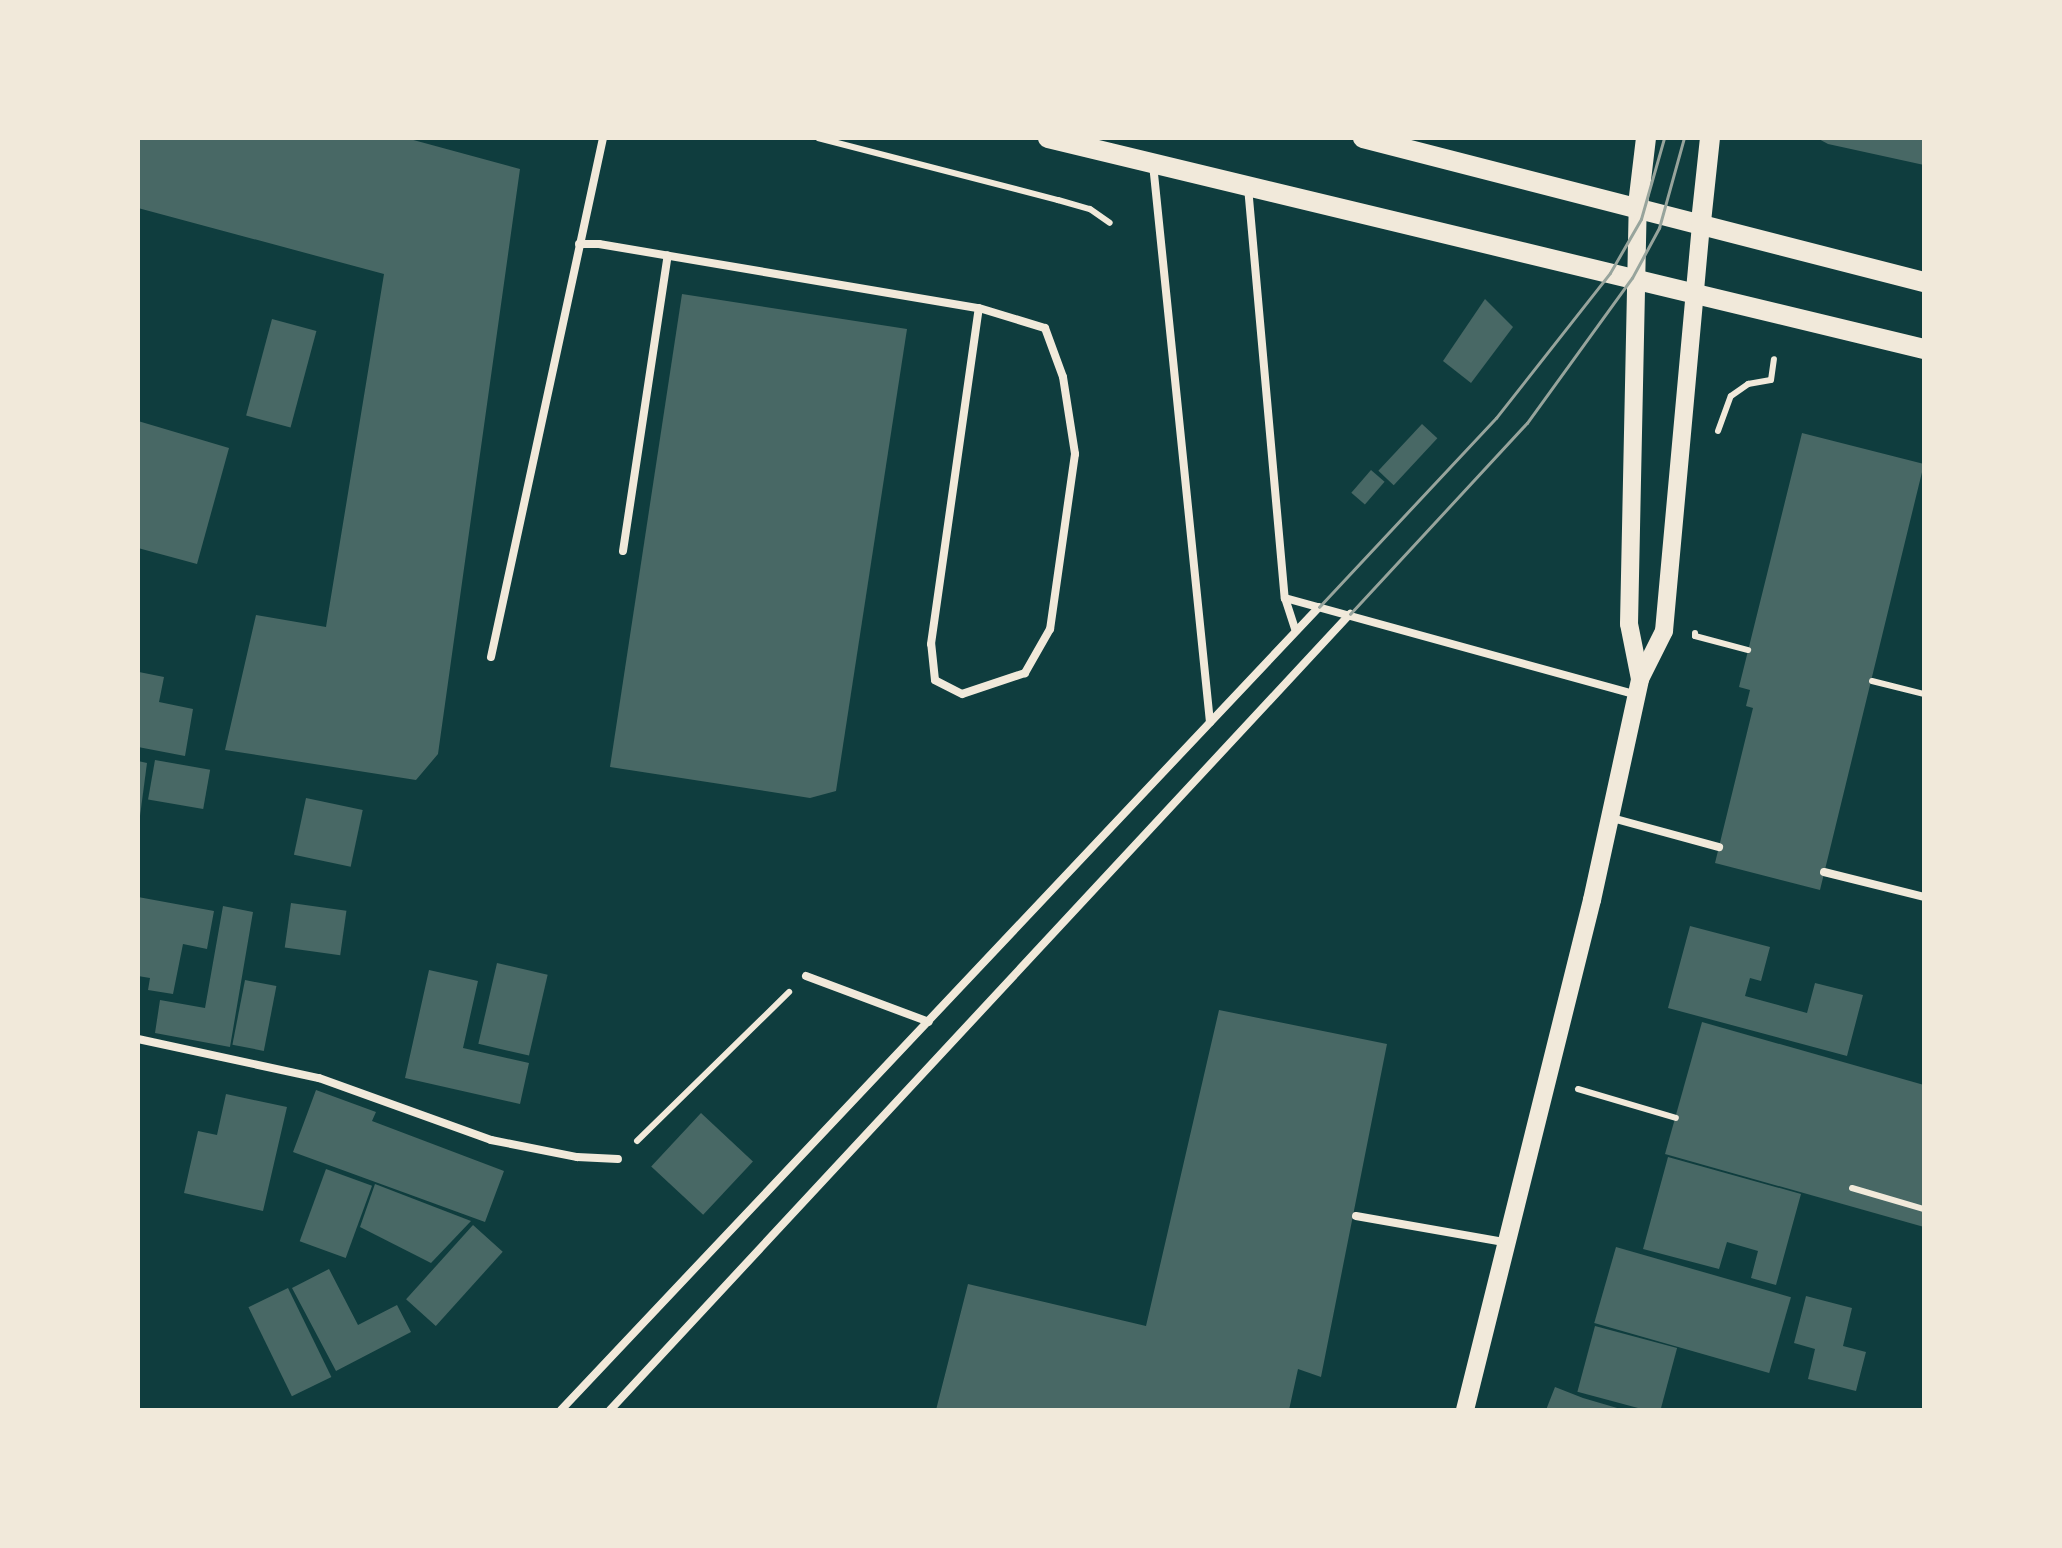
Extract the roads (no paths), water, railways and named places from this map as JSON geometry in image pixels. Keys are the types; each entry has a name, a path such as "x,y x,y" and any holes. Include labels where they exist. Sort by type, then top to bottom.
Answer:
{"main road":[{"path":"1048,138 1924,349"},
{"path":"1363,138 1638,205 1924,282"},
{"path":"1638,205 1646,138"},
{"path":"1701,222 1710,138"}],"street":[{"path":"1638,205 1629,624 1638,687"},
{"path":"1465,1410 1611,818 1638,687 1664,631 1701,222"}],"lane":[{"path":"490,657 603,138"},
{"path":"1153,164 1210,722"},
{"path":"1248,188 1285,598 1296,630"},
{"path":"579,244 668,255 979,308 1046,328 1063,376 1075,454 1045,644 1024,672 962,694 935,680 930,667 931,644 979,308"},
{"path":"624,551 668,255"},
{"path":"1285,598 1638,687"},
{"path":"562,1410 1320,607"},
{"path":"610,1410 1350,614"},
{"path":"1611,818 1719,846"},
{"path":"1824,872 1924,897"},
{"path":"806,976 929,1022"},
{"path":"138,1039 320,1078 491,1140 578,1157 618,1159"},
{"path":"1356,1216 1508,1243"}],"tram line":[{"path":"1319,607 1496,418 1610,273 1641,219 1664,138"},
{"path":"1350,614 1527,423 1632,278 1659,228 1684,138"}]}
